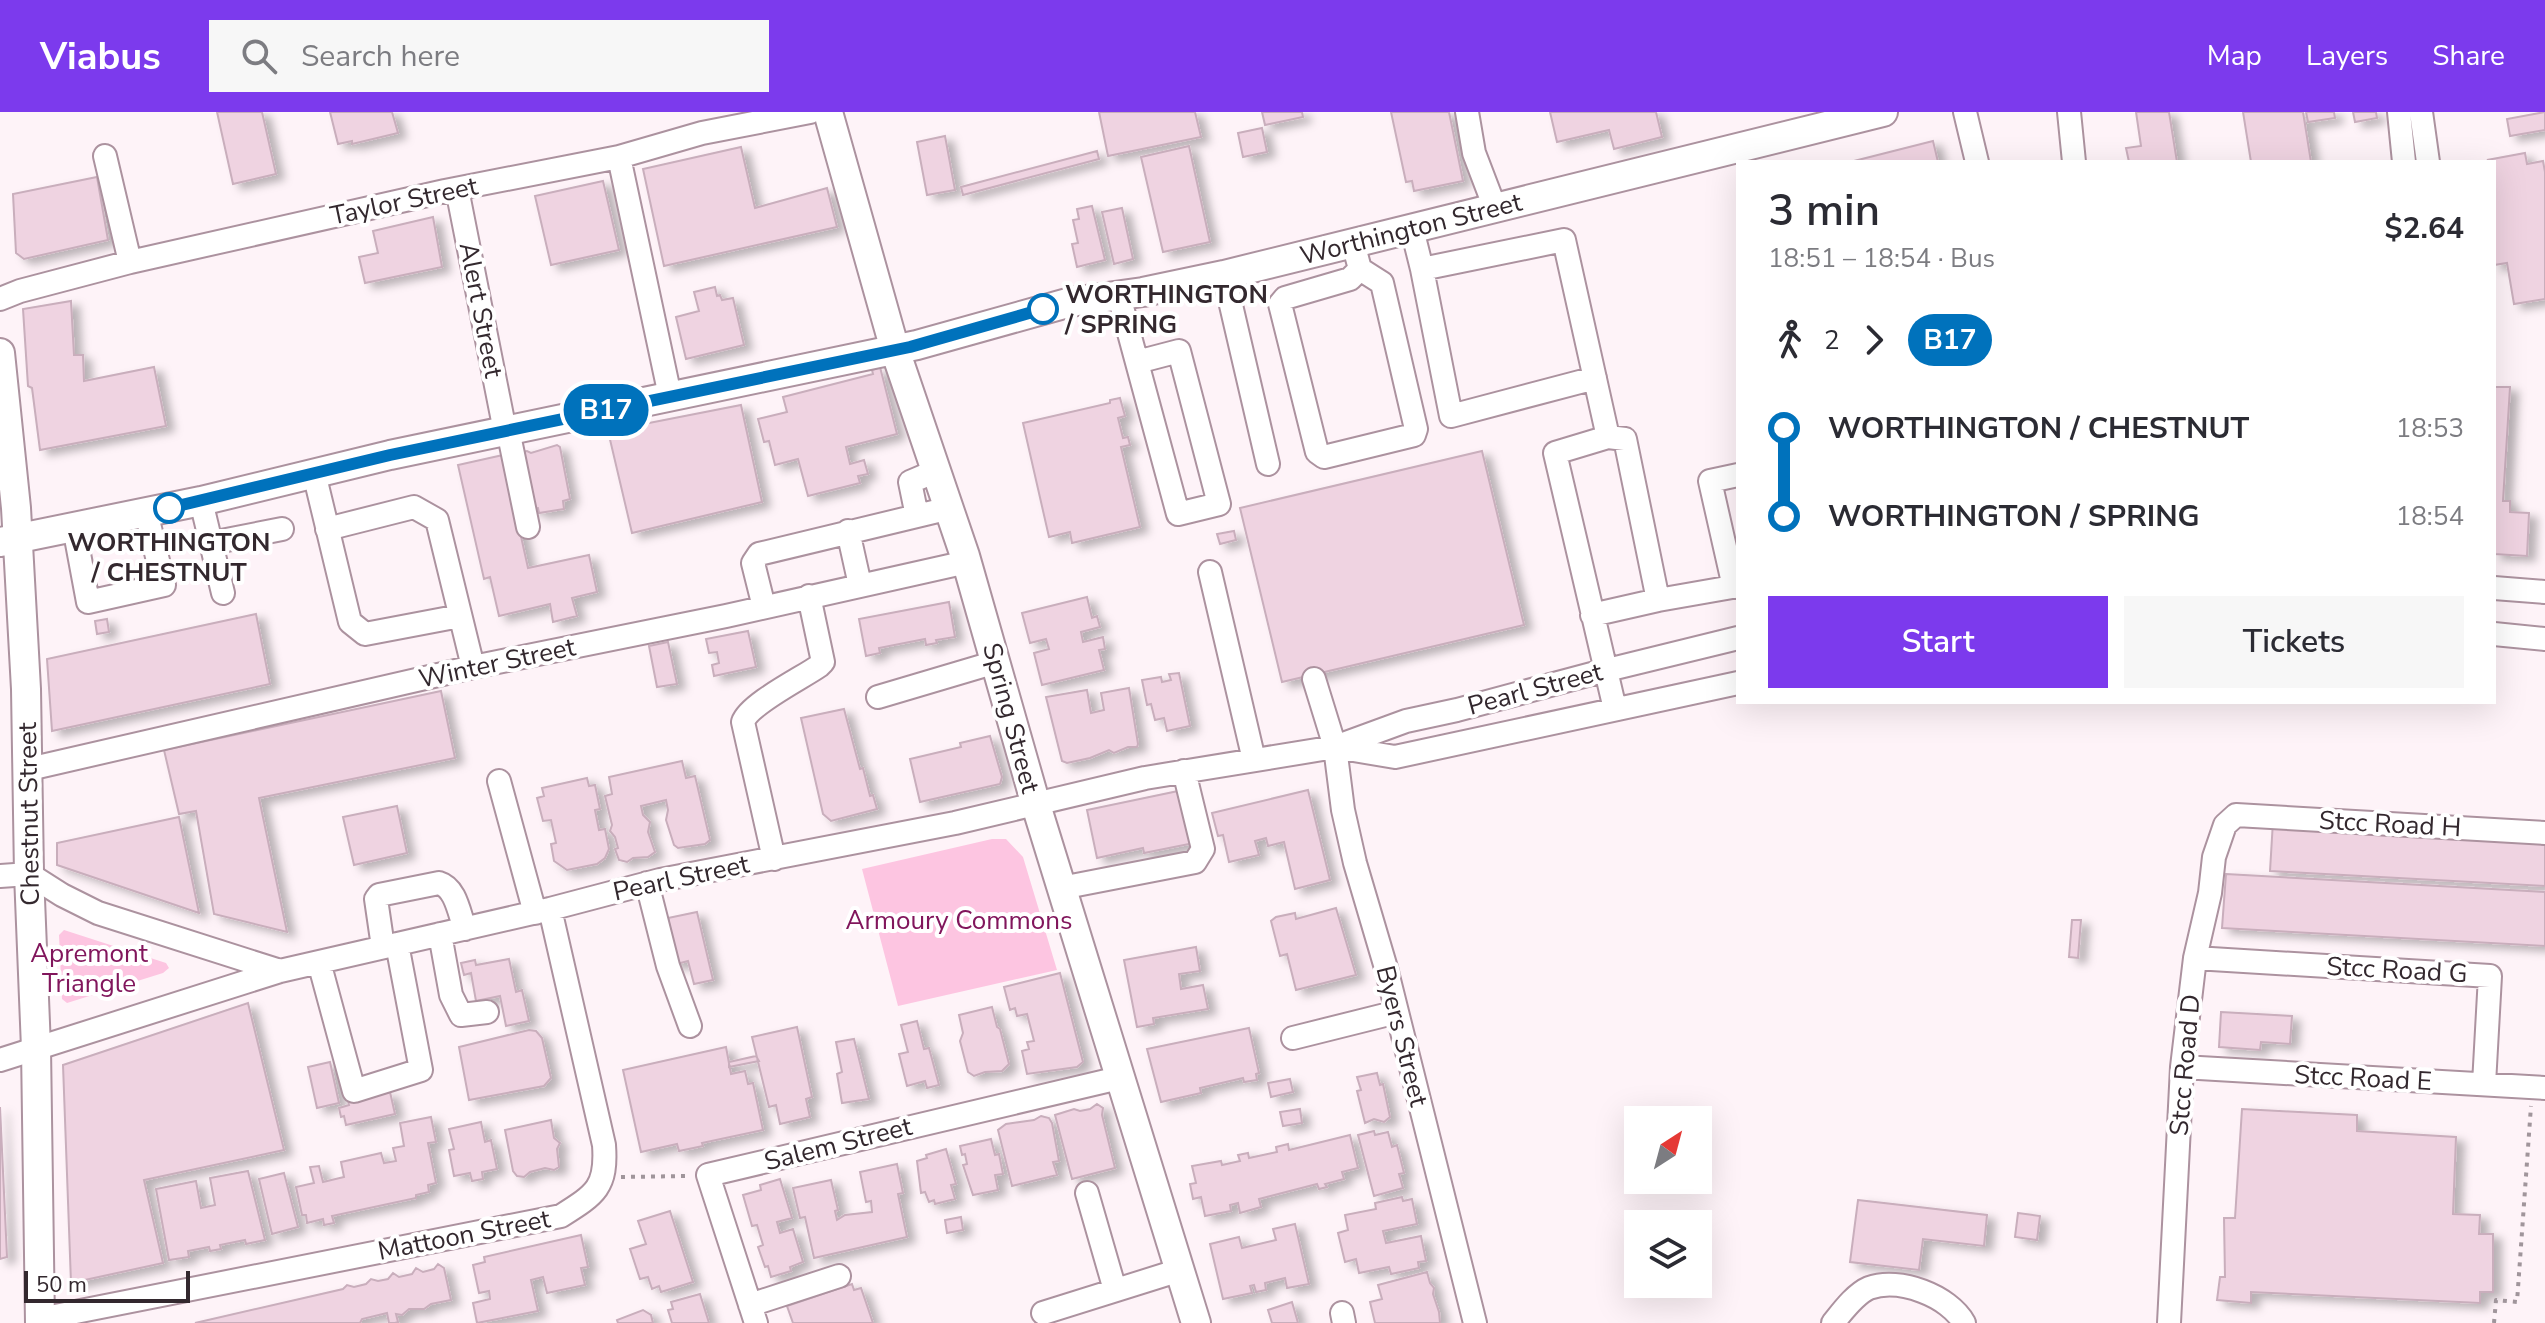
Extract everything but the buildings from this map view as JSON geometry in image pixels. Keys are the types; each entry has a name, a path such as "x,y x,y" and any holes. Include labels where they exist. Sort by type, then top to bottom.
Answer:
{"main road":[{"name":"Spring Street","path":"828,112 895,350 967,562 1036,805 1196,1323"},
{"name":"Worthington Street","path":"9,540 940,340 1071,302 1357,256 1412,229 1842,116 1883,112"},
{"name":"Chestnut Street","path":"0,353 9,540 29,769 40,1321"}],"street":[{"name":"Taylor Street","path":"0,299 130,262 457,189 619,157 702,133 810,112"},
{"path":"1467,112 1474,153 1495,208"},
{"path":"1965,112 1977,160"},
{"path":"2069,112 2074,160"},
{"path":"2399,112 2404,160"},
{"path":"2421,112 2428,160"},
{"path":"105,156 130,262"},
{"path":"619,157 670,396"},
{"name":"Alert Street","path":"457,189 528,527"},
{"path":"1412,229 1451,416 1595,378"},
{"path":"1422,269 1564,240 1608,437"},
{"path":"1357,256 1382,283 1416,429 1414,435 1324,457 1317,452 1280,304 1285,298 1350,279 1357,256"},
{"path":"1224,275 1268,464"},
{"path":"1119,296 1178,514 1219,504 1179,351 1137,362"},
{"path":"1615,709 1555,453 1608,437 1625,439 1658,600"},
{"path":"917,516 910,482 936,471"},
{"path":"314,473 350,622 365,634 460,616"},
{"path":"1592,615 1736,586 1710,481 1736,475"},
{"path":"201,501 223,593"},
{"path":"327,529 414,507 437,520 473,667"},
{"path":"764,607 753,563 759,554 950,508"},
{"path":"74,527 88,602 164,585 146,512"},
{"path":"211,543 282,529"},
{"path":"848,531 860,585"},
{"name":"Winter Street","path":"29,769 473,667 967,562"},
{"path":"1210,572 1254,760"},
{"path":"2496,588 2545,592"},
{"path":"774,859 743,722 745,715 759,704 823,662 809,596"},
{"path":"2496,634 2545,639"},
{"name":"Pearl Street","path":"0,1060 280,971 543,911 647,883 1036,805 1184,771 1335,747 1406,721 1736,638"},
{"path":"878,697 996,662"},
{"name":"Byers Street","path":"1314,679 1335,747 1343,810 1355,863 1397,1012 1475,1323"},
{"name":"Pearl Street","path":"1335,747 1395,757 1736,683"},
{"path":"1061,888 1195,862 1203,849 1184,771"},
{"path":"499,781 543,911 604,1145 604,1176"},
{"name":"Stcc Road H","path":"2236,815 2545,833"},
{"name":"Stcc Road D","path":"2169,1323 2182,1067 2195,958 2210,893 2214,857 2225,825 2236,815"},
{"path":"0,876 29,874 98,913 280,971"},
{"path":"319,962 354,1091 421,1070 376,899 379,895 439,883 447,885 465,929"},
{"path":"647,883 668,966 690,1026"},
{"path":"440,934 451,995 461,1015 487,1012"},
{"name":"Stcc Road G","path":"2195,958 2490,976 2484,1084"},
{"path":"1293,1038 1397,1012"},
{"name":"Stcc Road E","path":"2182,1067 2538,1088"},
{"name":"Salem Street","path":"711,1174 1119,1078"},
{"path":"711,1174 708,1175 753,1314 839,1276"},
{"name":"Mattoon Street","path":"40,1321 561,1216 598,1188 604,1176"},
{"path":"1087,1193 1115,1290"},
{"path":"1043,1313 1180,1270"},
{"path":"1833,1323 1848,1305 1869,1288 1900,1286 1931,1293 1960,1315 1964,1323"}],"path":[{"path":"2494,1323 2496,1300 2517,1302 2538,1088"},
{"path":"604,1176 666,1178 711,1174"}],"green space":[{"name":"Armoury Commons","path":"992,839 1006,839 1023,857 1057,970 898,1006 862,869"},
{"name":"Apremont Triangle","path":"64,930 166,963 169,968 163,973 67,1003 62,999 59,935"}],"bus line":[{"name":"B17","path":"169,508 390,455 910,347 1043,309"}],"place":[{"name":"WORTHINGTON / SPRING","path":"1043,309"},
{"name":"WORTHINGTON / CHESTNUT","path":"169,508"}]}
